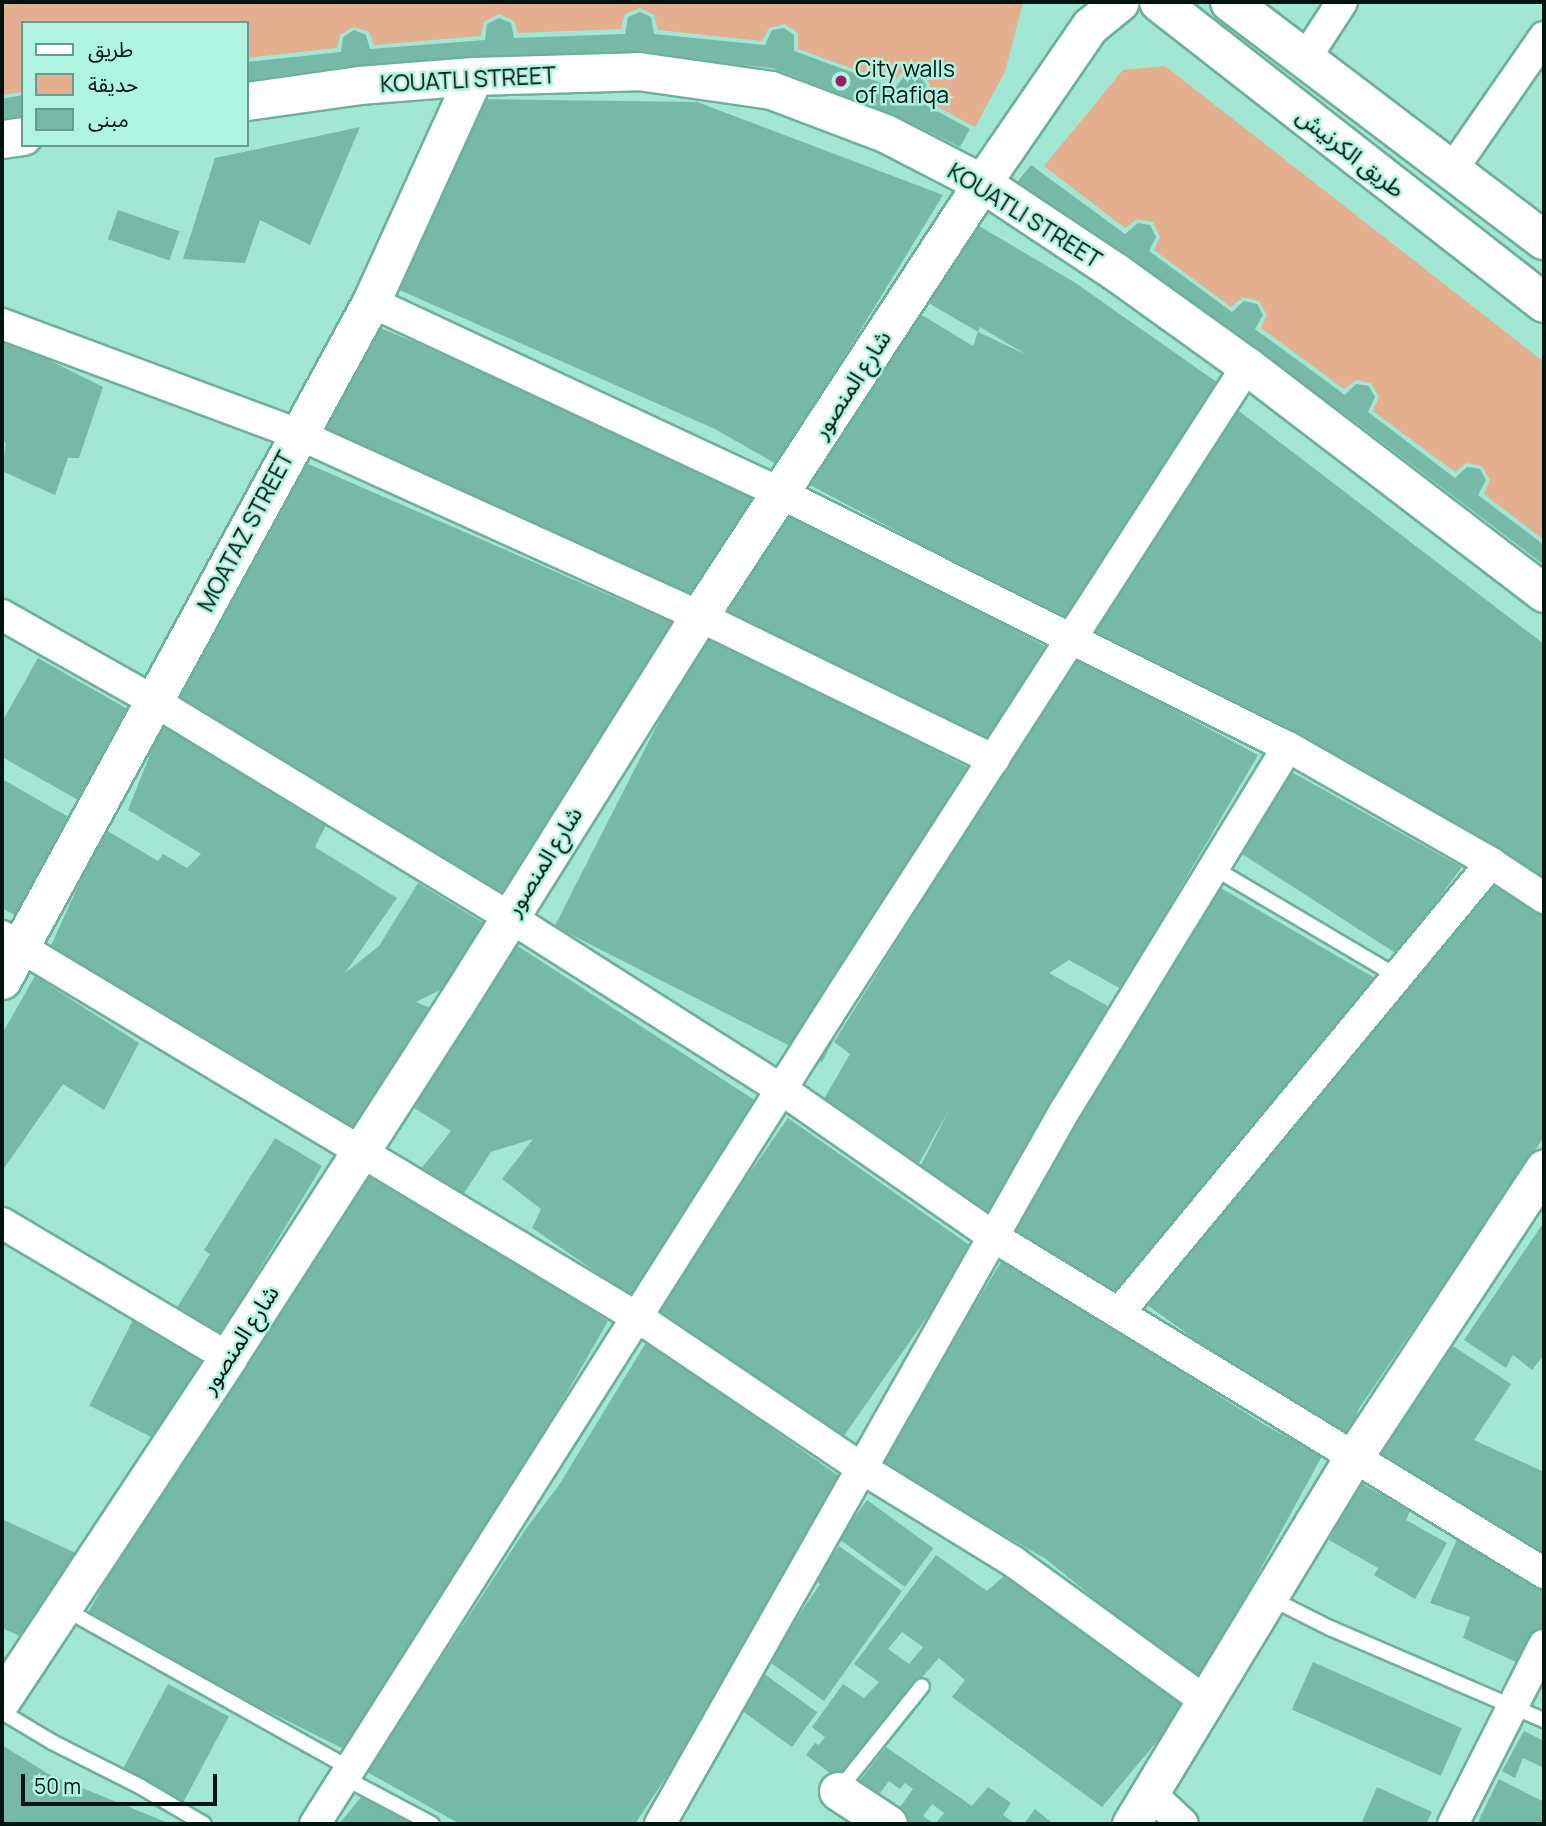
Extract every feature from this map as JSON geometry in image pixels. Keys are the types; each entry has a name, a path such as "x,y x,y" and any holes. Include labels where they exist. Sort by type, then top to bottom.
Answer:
{"main road":[{"name":"طريق الكرنيش","path":"1159,2 1544,303"},
{"name":"طريق الكرنيش","path":"1230,2 1544,240"}],"street":[{"name":"شارع المنصور","path":"2,1699 228,1357 698,616 982,183 1094,14 1120,2"},
{"path":"1305,59 1342,2"},
{"path":"1451,170 1544,37"},
{"name":"KOUATLI STREET","path":"248,102 359,85 474,76 638,71 771,90 885,133 982,183 1116,272 1247,366 1544,593"},
{"name":"MOATAZ STREET","path":"2,980 11,942 154,701 371,302 474,76"},
{"path":"2,139 21,136"},
{"path":"371,302 780,493 1288,747 1490,863 1544,898"},
{"path":"2,324 298,434 698,616 993,760"},
{"path":"315,1824 781,1089 1247,366"},
{"path":"2,615 154,701 508,916 781,1089 994,1237 1544,1573"},
{"path":"660,1824 1064,1112 1288,747"},
{"path":"1119,1314 1490,863"},
{"path":"11,942 636,1317 863,1469 1014,1562 1205,1701"},
{"path":"1131,1824 1353,1458 1542,1175"},
{"path":"2,1223 228,1357"},
{"path":"1453,1824 1544,1644"},
{"path":"838,1791 888,1824"},
{"path":"1150,1793 1183,1824"}],"lane":[{"path":"1214,868 1398,976"},
{"path":"1269,1598 1329,1628 1544,1720"},
{"path":"62,1608 432,1824"},
{"path":"838,1791 922,1686"},
{"path":"2,1712 204,1824"}],"green space":[{"path":"2,2 1023,2 1005,72 975,127 925,100 930,84 920,71 904,70 893,83 798,49 798,33 785,24 769,28 762,41 658,30 654,15 640,8 625,14 621,29 518,33 514,21 499,14 484,22 481,36 374,45 369,32 354,27 340,35 337,48 248,58 248,21 21,21 21,92 2,95"},
{"path":"1165,66 1544,362 1544,540 1484,494 1490,480 1482,466 1466,463 1455,472 1373,411 1379,397 1371,383 1356,380 1344,389 1261,328 1267,315 1259,301 1243,297 1231,307 1154,250 1160,237 1153,222 1137,219 1125,228 1044,166 1123,70"}],"building":[{"name":"City walls of Rafiqa","path":"640,12 651,17 654,34 765,45 772,30 784,28 794,35 794,51 895,88 906,74 919,75 926,85 920,102 970,129 960,147 894,115 772,68 638,55 248,84 248,62 341,52 343,37 354,30 366,35 370,49 485,40 487,24 499,18 511,23 514,38 625,34 628,17"},
{"path":"21,95 21,116 2,119 2,99"},
{"path":"475,99 697,102 943,195 778,465 715,429 395,288"},
{"path":"360,127 310,245 260,220 245,263 183,259 215,158"},
{"path":"1031,165 1125,234 1138,223 1150,225 1156,237 1149,251 1232,312 1244,301 1257,304 1263,315 1255,329 1345,395 1356,384 1369,386 1375,397 1368,412 1455,478 1467,467 1480,469 1486,480 1478,495 1544,545 1544,565 1345,414 1017,182"},
{"path":"118,210 179,231 169,260 108,239"},
{"path":"974,223 1074,282 1221,385 1065,620 808,484 917,312 973,346 978,332 927,302","holes":["980,327 1027,355 978,332"]},
{"path":"366,322 757,498 694,598 326,431 334,401"},
{"path":"2,343 43,357 103,387 79,458 68,458 55,495 2,471 6,443 2,441"},
{"path":"1239,411 1544,644 1544,897 1297,735 1080,626"},
{"path":"306,463 678,625 501,896 174,697"},
{"path":"783,507 1049,648 993,753 727,612"},
{"path":"704,633 971,769 822,1062 555,926"},
{"path":"1075,657 1258,755 1121,989 1069,960 1049,973 1113,1009 989,1216 943,1190 947,1183 920,1167 949,1110 919,1163 820,1106 850,1054 834,1042"},
{"path":"38,658 131,711 80,801 2,757 2,722"},
{"path":"163,722 326,825 315,847 397,898 345,973 379,946 418,883 485,924 446,987 416,1002 446,1014 352,1147 206,1038 48,952 104,829 158,861 163,854 187,868 201,854 128,810"},
{"path":"1288,770 1462,867 1397,954 1242,854"},
{"path":"2,779 72,819 17,916 2,908"},
{"path":"1492,879 1544,913 1544,1137 1358,1410 1351,1438 1203,1345 1140,1300"},
{"path":"1219,887 1378,980 1114,1295 1013,1232 1138,1017"},
{"path":"510,941 756,1101 631,1296 532,1228 541,1209 502,1179 533,1139 491,1152 459,1201 417,1174 451,1131 408,1104"},
{"path":"35,976 139,1043 104,1110 63,1084 2,1171 2,1034"},
{"path":"788,1118 975,1249 832,1453 645,1322"},
{"path":"275,1138 322,1166 214,1345 170,1319 210,1254 204,1250"},
{"path":"363,1166 608,1321 524,1468 346,1750 84,1620 138,1524"},
{"path":"1542,1225 1544,1355 1532,1370 1513,1355 1506,1368 1464,1340"},
{"path":"1003,1259 1265,1425 1322,1456 1198,1684 1046,1559 878,1462"},
{"path":"133,1320 211,1360 168,1445 89,1406"},
{"path":"647,1341 843,1479 687,1745 635,1824 460,1824 367,1772 525,1530 559,1485"},
{"path":"1453,1346 1511,1384 1474,1440 1544,1472 1544,1558 1376,1461"},
{"path":"1361,1483 1410,1511 1406,1520 1447,1543 1415,1599 1374,1575 1378,1568 1329,1540"},
{"path":"867,1500 933,1548 905,1587 839,1539"},
{"path":"2,1519 82,1556 26,1639 2,1628"},
{"path":"1457,1539 1490,1552 1544,1587 1544,1624 1525,1666 1463,1638 1470,1617 1430,1603"},
{"path":"839,1546 902,1591 824,1701 768,1661 820,1584 815,1580"},
{"path":"936,1555 987,1591 1012,1569 1191,1701 1102,1807 952,1697 965,1680 939,1658 873,1733 839,1780 806,1755 815,1743 819,1745 825,1737 812,1727 843,1684 864,1698 879,1682 854,1664","holes":["902,1632 923,1647 909,1664 888,1649"]},
{"path":"1313,1662 1462,1728 1441,1776 1292,1710"},
{"path":"759,1670 817,1712 792,1747 734,1705"},
{"path":"168,1684 229,1716 182,1806 121,1773"},
{"path":"1524,1731 1544,1741 1544,1768 1523,1758 1515,1778 1502,1771"},
{"path":"2,1745 50,1775 171,1824 2,1824"},
{"path":"886,1747 972,1806 988,1787 1011,1803 1003,1815 1016,1824 935,1824 909,1824 895,1814 913,1789 905,1783 900,1789 889,1781 871,1805 850,1793","holes":["932,1804 944,1813 935,1824 923,1816"]},
{"path":"1499,1779 1544,1802 1544,1824 1477,1824"},
{"path":"1377,1787 1432,1812 1426,1824 1361,1824"},
{"path":"367,1790 422,1824 339,1824"},
{"path":"1035,1809 1051,1822 1054,1824 1024,1824"}],"place":[{"name":"City walls of Rafiqa","path":"841,81"}]}
